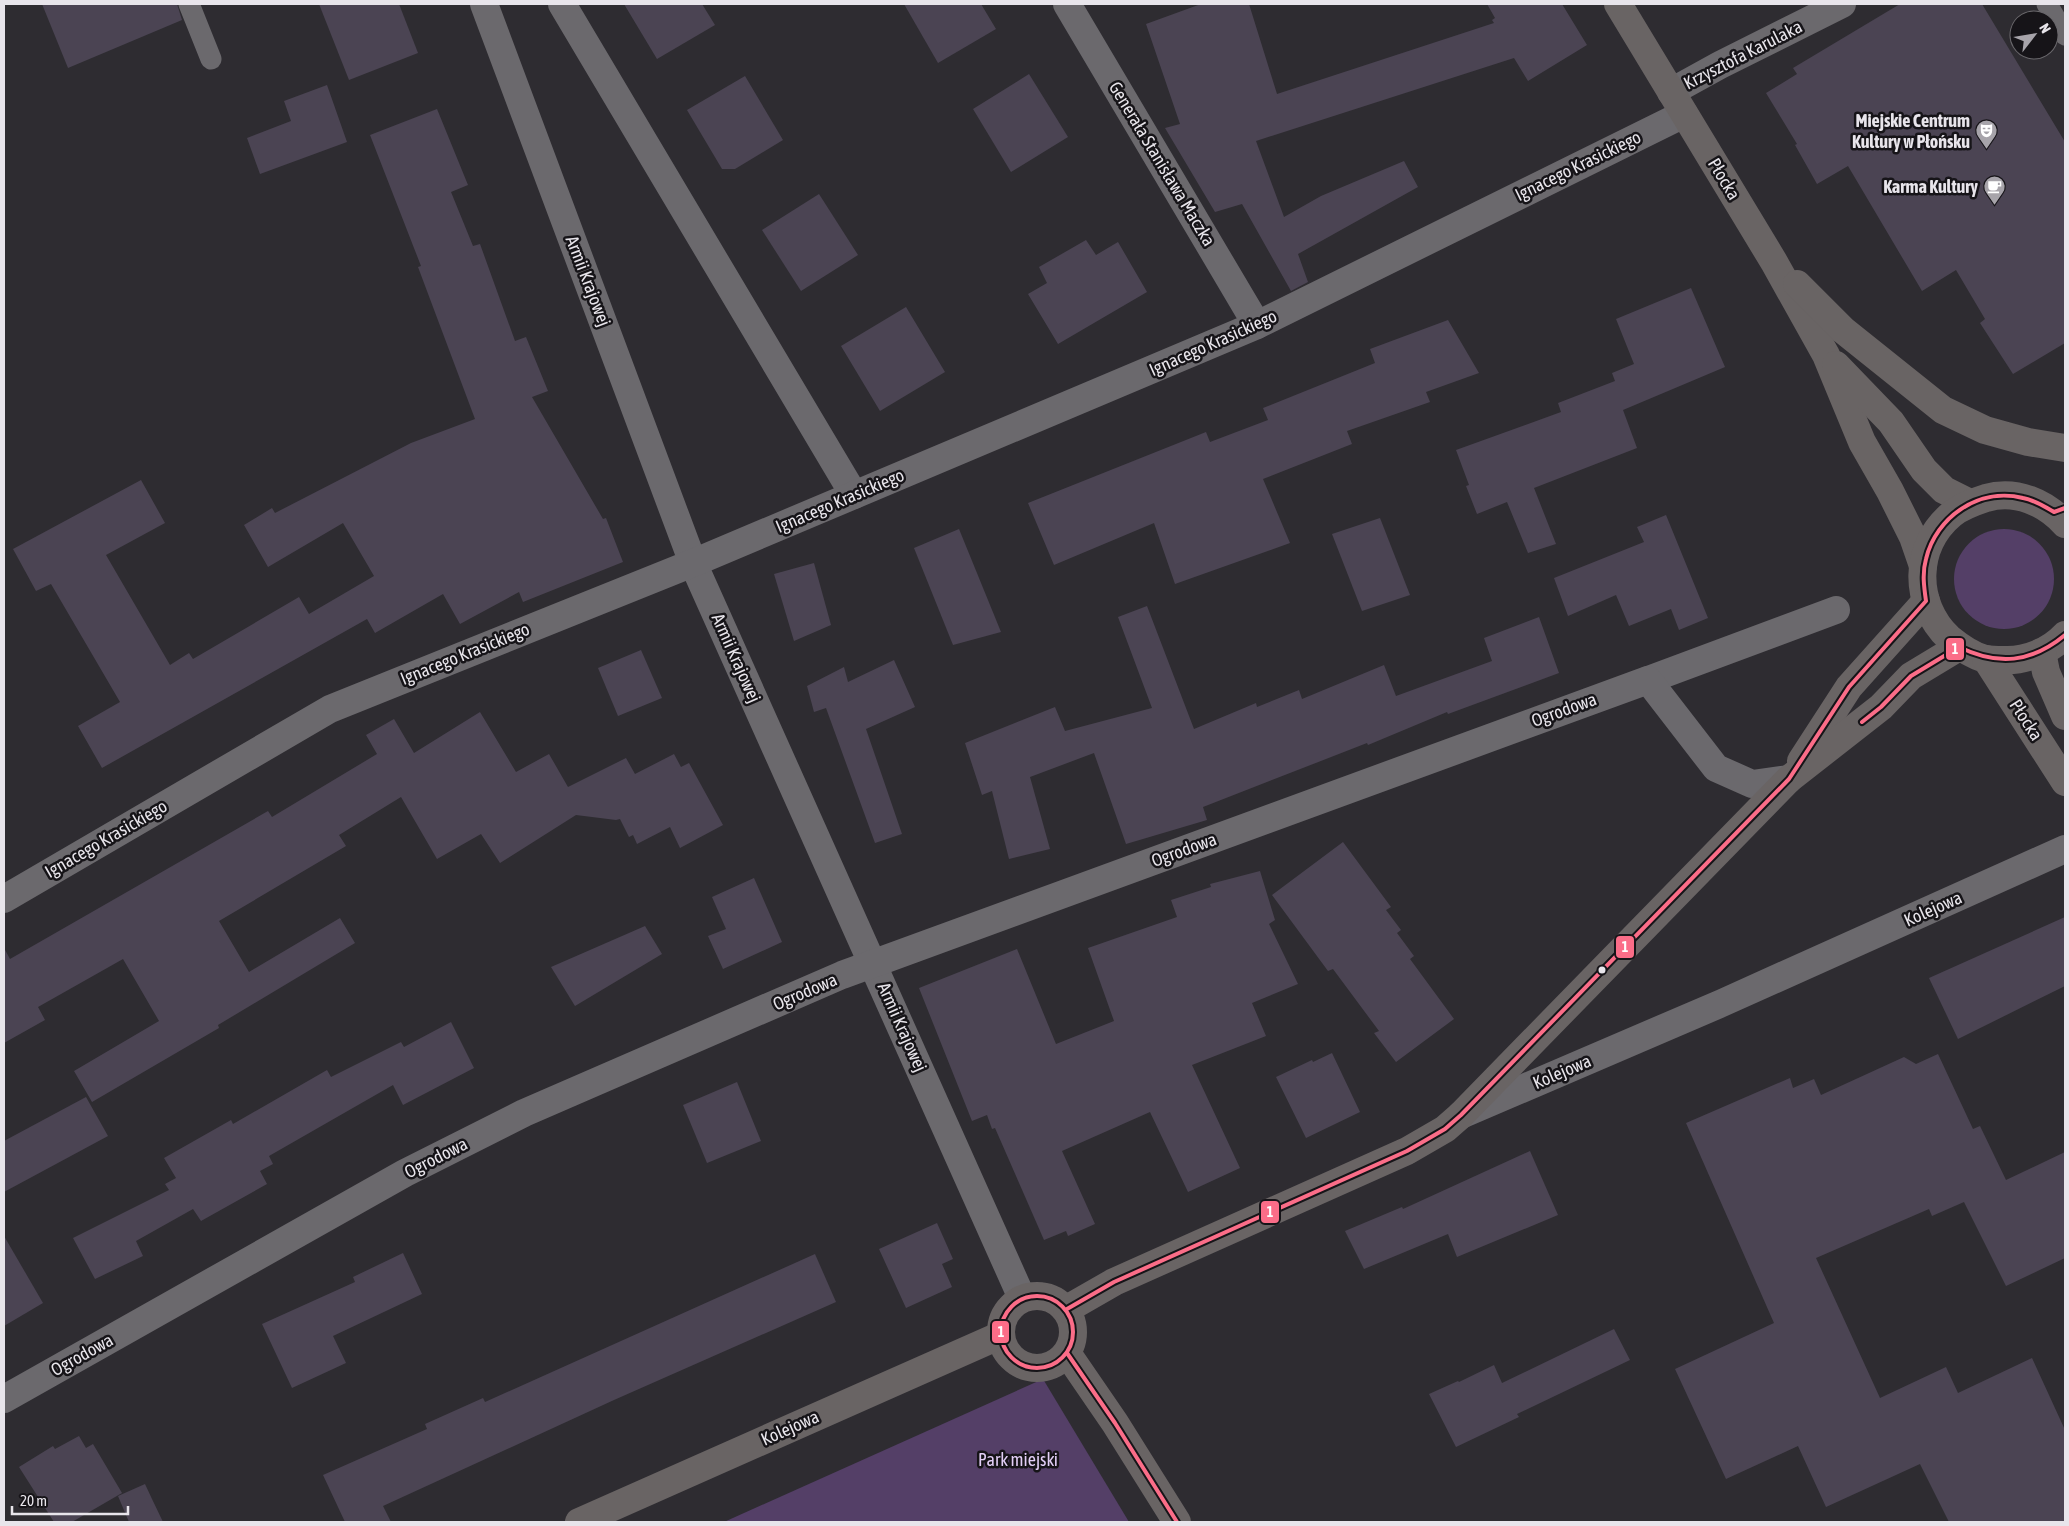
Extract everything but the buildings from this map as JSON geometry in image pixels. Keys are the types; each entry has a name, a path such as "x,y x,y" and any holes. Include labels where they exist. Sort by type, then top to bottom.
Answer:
{"street":[{"name":"Armii Krajowej","path":"484,4 693,563 1022,1298"},
{"path":"562,4 854,495"},
{"name":"Generała Stanisława Maczka","path":"1067,4 1257,325"},
{"name":"Płocka","path":"1618,4 1774,262 1826,355 1862,442 1909,529 1923,566"},
{"name":"Krzysztofa Karulaka","path":"1677,103 1720,65 1842,4"},
{"name":"Ignacego Krasickiego","path":"4,899 330,709 693,563 1257,325 1677,103"},
{"path":"1774,262 1843,330 1943,410 1985,430 2028,442 2065,448"},
{"name":"Płocka","path":"1826,355 1891,422 1924,470 1944,490 1970,503"},
{"path":"2062,514 2035,501 2013,496 1991,497 1970,503 1952,514 1938,529 1928,546 1923,566 1922,584 1926,602 1938,627 1959,647 1986,659 2015,660 2042,652 2065,635"},
{"path":"1648,680 1716,768 1752,784 1789,779 1849,687 1926,602"},
{"name":"Ogrodowa","path":"4,1399 405,1173 524,1113 842,975 1836,610"},
{"path":"1461,1115 1789,779 1881,707 1911,676 1959,647"},
{"name":"Płocka","path":"2042,652 2046,672 2065,716"},
{"name":"Płocka","path":"1986,659 2065,782"},
{"name":"Kolejowa","path":"1067,1309 1114,1282 1407,1151 1445,1129 1461,1115 1722,1003 2065,849"},
{"path":"1033,1295 1046,1296 1057,1301 1067,1309 1074,1331 1072,1343 1067,1353 1058,1362 1046,1367 1034,1368 1022,1365 1011,1358 1004,1347 1001,1335 1004,1317 1014,1303 1022,1298 1033,1295"},
{"name":"Kolejowa","path":"579,1522 1001,1335"},
{"path":"1067,1353 1115,1423 1177,1522"}],"lane":[{"path":"189,4 211,59"},
{"path":"2047,4 2065,35"}],"green space":[{"path":"2004,529 2014,530 2032,537 2046,551 2053,569 2053,589 2046,607 2032,621 2014,628 2004,629 1994,628 1976,621 1962,607 1955,589 1954,579 1955,569 1962,551 1976,537 1994,530"},
{"name":"Park miejski","path":"1043,1379 1129,1522 724,1522"}],"transit line":[{"name":"1","path":"1067,1309 1114,1282 1407,1151 1445,1129 1461,1115 1789,779 1849,687 1926,601 1924,585 1926,559 1931,544 1949,518 1976,501 1991,497 2007,496 2027,499 2054,512 2065,508"},
{"name":"1","path":"1862,722 1881,707 1911,676 1959,647 1987,657 2014,659 2040,651 2065,635"},
{"name":"1","path":"1044,1296 1063,1306 1071,1318 1073,1332 1071,1346 1063,1358 1051,1366 1030,1368 1011,1358 1003,1346 1001,1325 1011,1306 1023,1298 1044,1296"},
{"name":"1","path":"1067,1353 1115,1423 1177,1522"}],"place":[{"name":"Miejskie Centrum Kultury w Płońsku","path":"1986,150"},
{"name":"Karma Kultury","path":"1994,206"}]}
